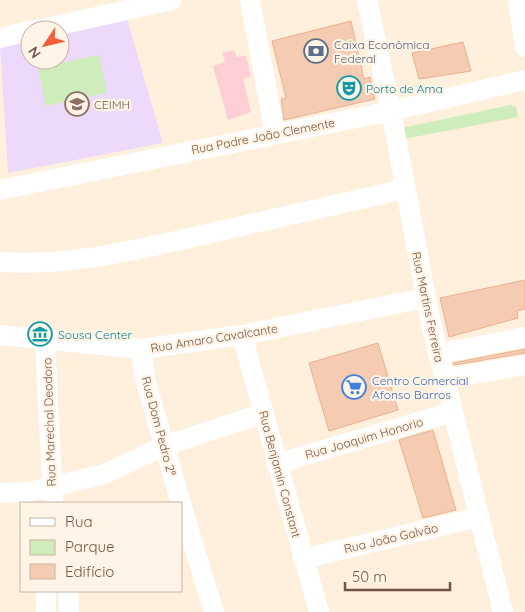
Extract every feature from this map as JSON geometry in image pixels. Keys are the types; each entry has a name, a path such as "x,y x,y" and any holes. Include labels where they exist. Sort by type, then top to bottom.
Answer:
{"street":[{"path":"70,23 172,0"},
{"path":"250,0 276,134"},
{"name":"Rua Martins Ferreira","path":"367,0 391,110 425,298 503,612"},
{"path":"518,0 525,47"},
{"path":"0,38 20,34"},
{"name":"Rua Padre João Clemente","path":"0,190 391,110 525,80"},
{"path":"0,262 28,262 108,254 169,243 405,189"},
{"name":"Rua Amaro Cavalcante","path":"0,335 141,349 242,335 425,298"},
{"name":"Rua Benjamin Constant","path":"242,335 276,464 319,612"},
{"path":"438,354 525,337"},
{"name":"Rua Marechal Deodoro","path":"46,341 52,495"},
{"name":"Rua Dom Pedro 2ª","path":"141,349 145,379 180,502"},
{"path":"444,379 525,365"},
{"name":"Rua Joaquim Honorio","path":"276,464 452,412"},
{"path":"0,493 30,492 52,495 105,474 164,446 264,414"},
{"name":"Rua Dom Pedro 2ª","path":"182,507 214,612"},
{"name":"Rua João Galvão","path":"303,559 479,517"},
{"path":"46,592 46,612"},
{"path":"68,592 69,612"}],"shaded area":[{"name":"CEIMH","path":"126,15 163,143 8,173 0,47 20,42 20,70 70,70 70,29"},
{"path":"234,50 237,57 246,56 251,77 243,79 251,112 228,120 213,66 225,62 222,53"}],"green space":[{"path":"99,55 107,93 46,106 38,70 70,70 70,61"},
{"path":"510,105 516,107 518,117 404,139 402,128"}],"building":[{"path":"351,21 364,79 370,77 375,99 284,120 281,99 286,98 272,41"},
{"path":"463,42 471,71 419,79 412,53"},
{"path":"525,280 525,309 517,311 518,318 449,337 440,298"},
{"name":"Centro Comercial Afonso Barros","path":"378,343 398,410 329,431 309,363"},
{"path":"525,349 525,353 454,365 453,363"},
{"path":"433,430 456,510 423,518 399,440"}],"place":[{"name":"Caixa Econômica Federal","path":"316,51"},
{"name":"Porto de Ama","path":"349,88"},
{"name":"CEIMH","path":"77,104"},
{"name":"Sousa Center","path":"40,334"},
{"name":"Centro Comercial Afonso Barros","path":"354,387"}]}
